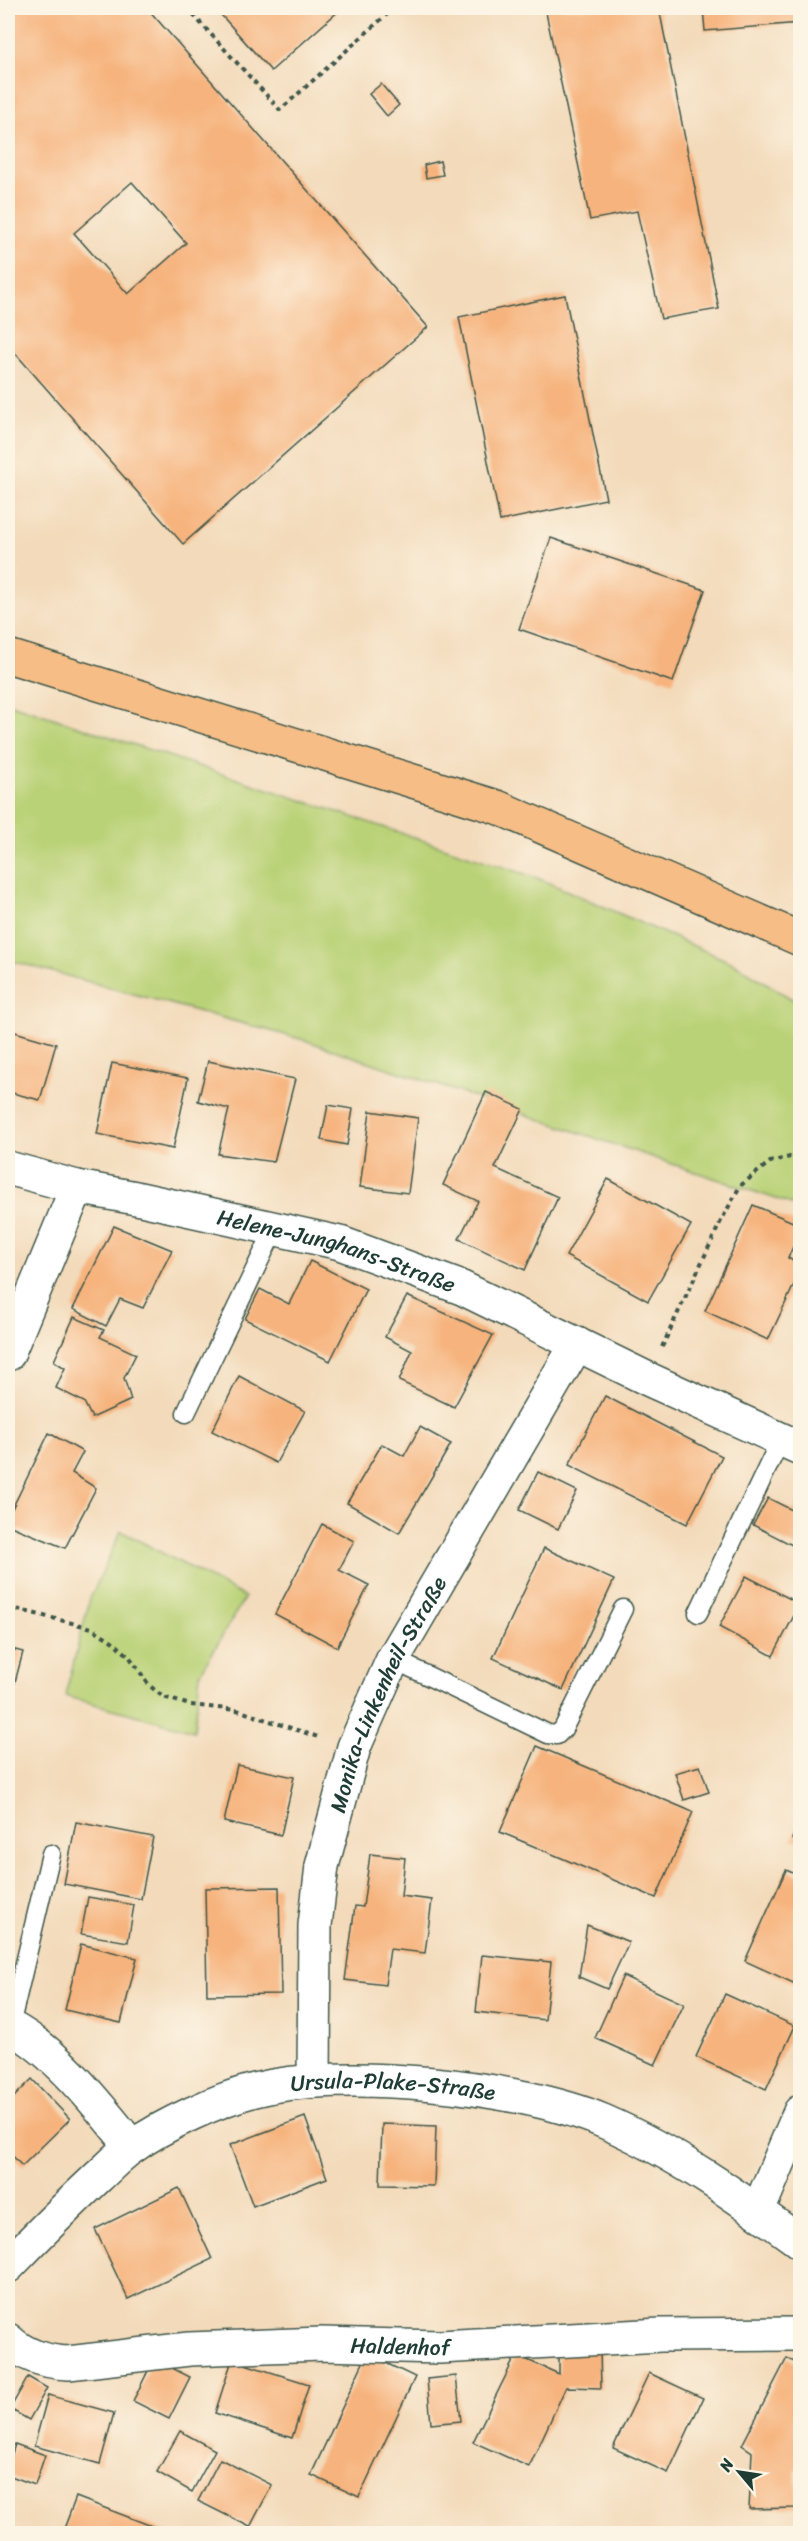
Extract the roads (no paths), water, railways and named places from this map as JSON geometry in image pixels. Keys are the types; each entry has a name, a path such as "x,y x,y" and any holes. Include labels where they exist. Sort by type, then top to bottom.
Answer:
{"main road":[{"path":"8,656 497,807 801,939"}],"street":[{"name":"Helene-Junghans-Straße","path":"8,1168 77,1187 136,1197 340,1243 462,1287 648,1379 791,1444"},
{"path":"8,1354 77,1187"},
{"name":"Monika-Linkenheil-Straße","path":"314,2081 315,1925 322,1866 354,1747 393,1659 577,1344"},
{"path":"9,2026 42,2050 70,2076 132,2147"},
{"name":"Ursula-Plake-Straße","path":"8,2266 62,2210 132,2147 196,2111 256,2090 314,2081 384,2081 527,2097 602,2121 672,2155 801,2242"},
{"path":"758,2211 801,2112"},
{"name":"Haldenhof","path":"8,2340 30,2355 49,2362 68,2363 189,2349 322,2344 440,2347 661,2335 801,2334"}],"lane":[{"path":"186,1413 275,1228"},
{"path":"698,1613 791,1444"},
{"path":"393,1659 548,1734 557,1735 563,1729 623,1609"},
{"path":"9,2026 51,1854"}]}
